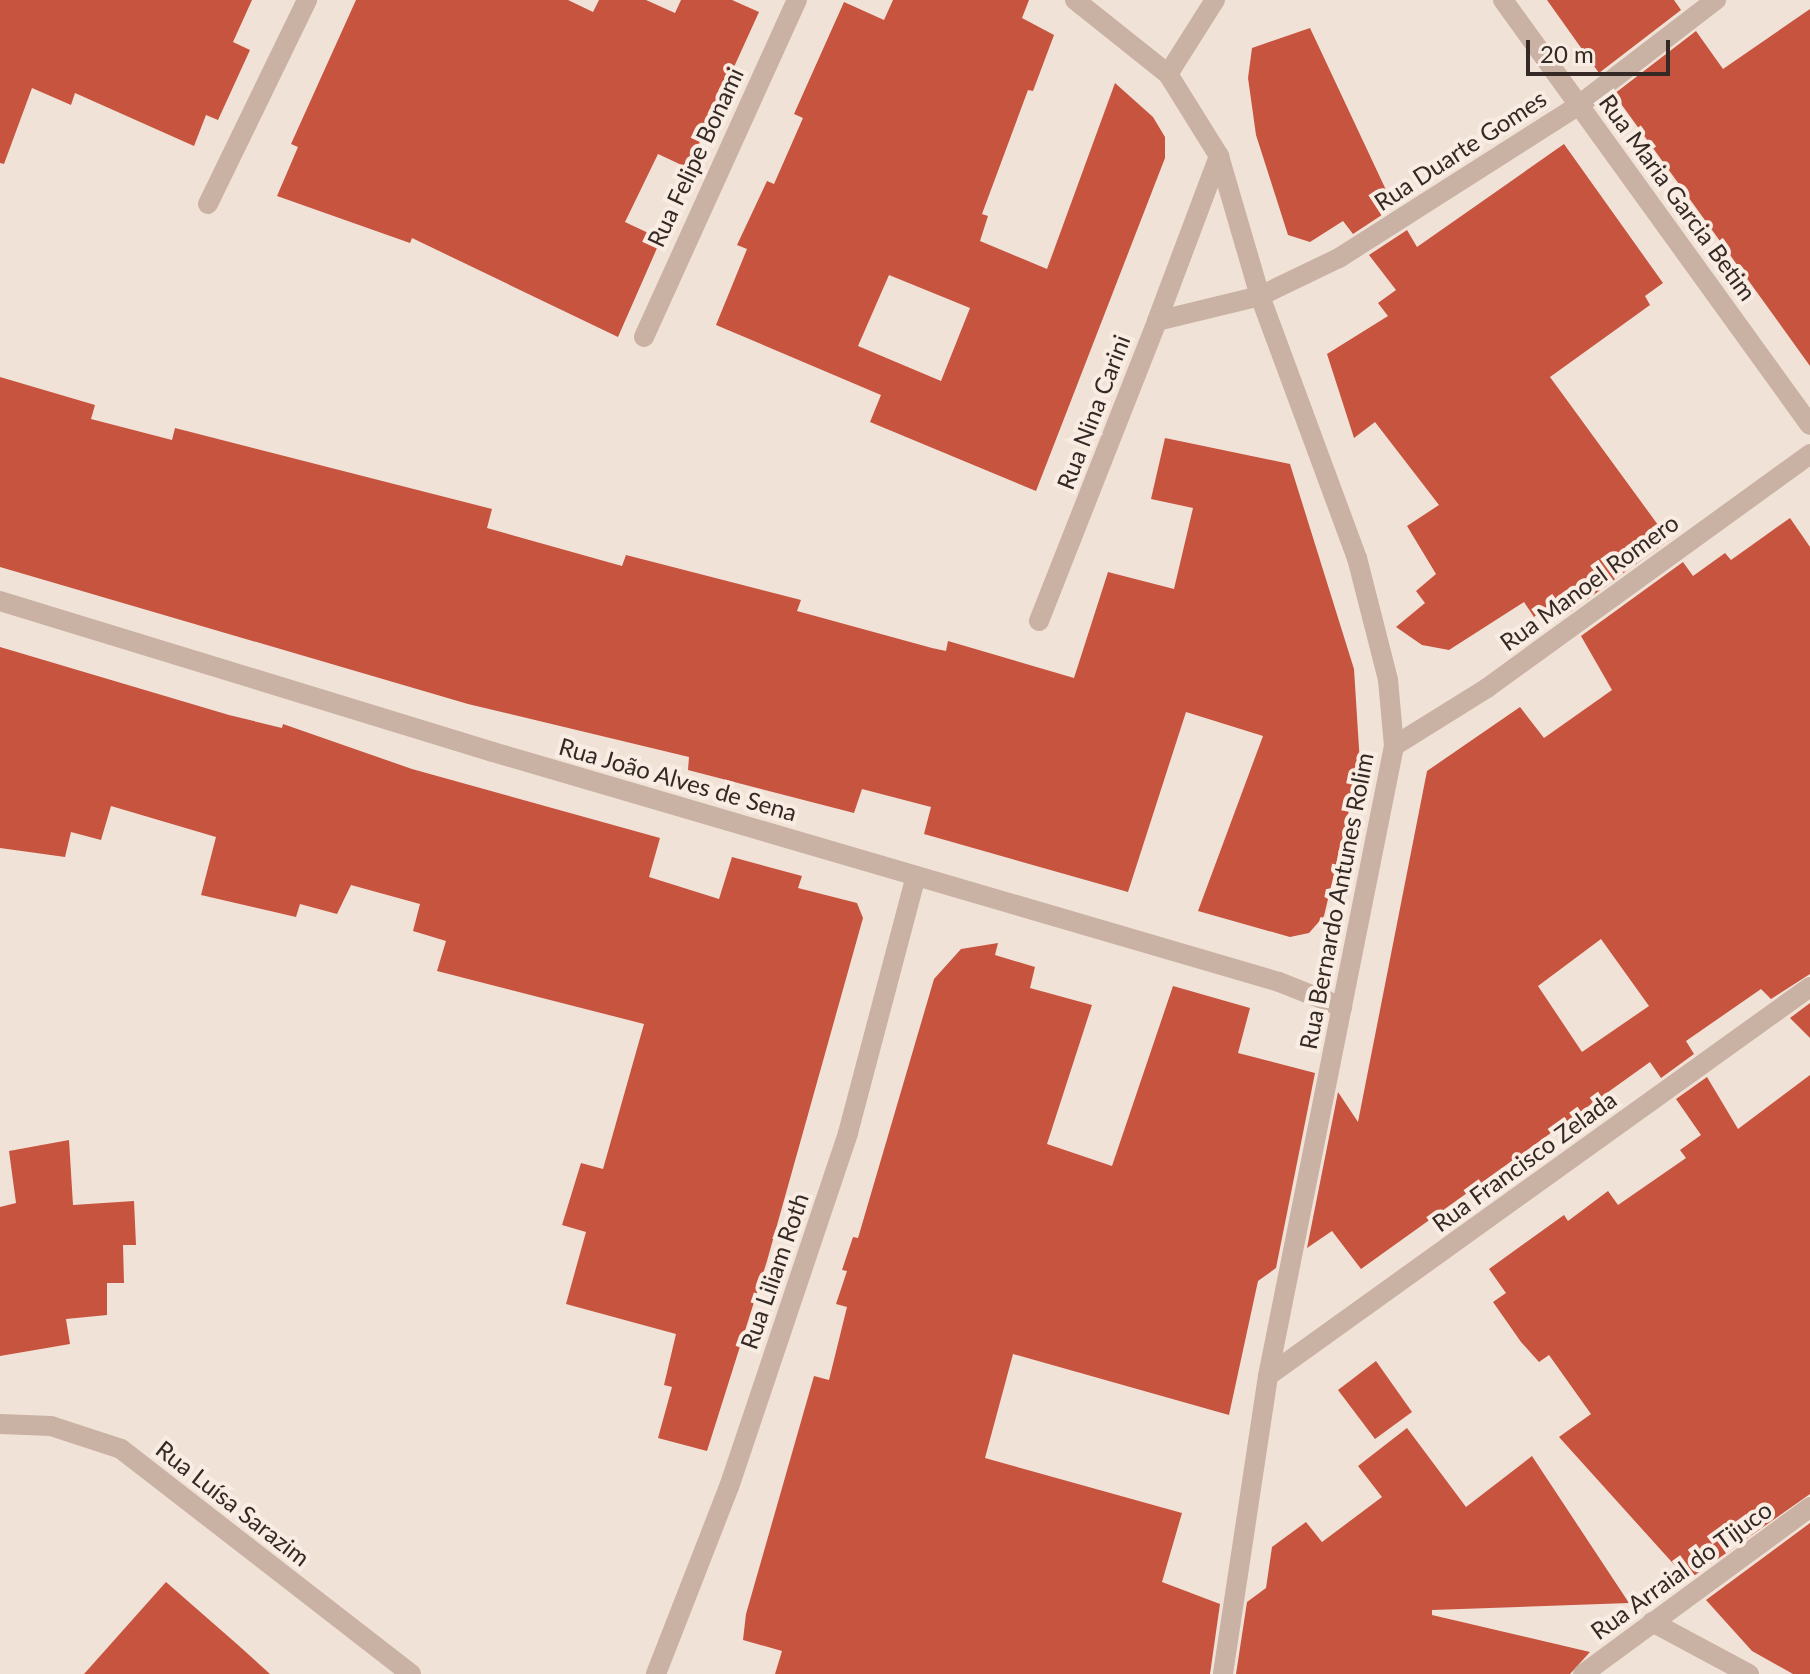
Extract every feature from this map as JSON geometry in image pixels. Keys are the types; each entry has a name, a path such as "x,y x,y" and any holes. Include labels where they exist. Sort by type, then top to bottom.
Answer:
{"street":[{"path":"208,204 307,0"},
{"name":"Rua Felipe Bonami","path":"644,337 797,0"},
{"name":"Rua Bernardo Antunes Rolim","path":"1075,0 1168,74 1219,156 1260,296 1357,558 1388,680 1394,746 1268,1376 1223,1674"},
{"path":"1168,74 1215,0"},
{"name":"Rua Maria Garcia Betim","path":"1503,0 1810,425"},
{"name":"Rua Duarte Gomes","path":"1260,296 1339,258 1579,105 1716,0"},
{"path":"1157,321 1219,156"},
{"name":"Rua Nina Carini","path":"1039,621 1157,321 1260,296"},
{"name":"Rua Manoel Romero","path":"1394,746 1487,688 1810,454"},
{"name":"Rua João Alves de Sena","path":"0,601 1279,982 1342,1007"},
{"name":"Rua Liliam Roth","path":"656,1674 729,1487 848,1133 916,876"},
{"name":"Rua Francisco Zelada","path":"1268,1376 1810,987"},
{"name":"Rua Luísa Sarazim","path":"0,1424 51,1426 121,1449 411,1674"},
{"name":"Rua Arraial do Tijuco","path":"1583,1674 1810,1507"},
{"path":"1652,1622 1749,1674"}],"building":[{"path":"0,0 252,0 233,42 250,50 218,120 206,115 194,146 75,93 71,105 32,88 4,164 0,163"},
{"path":"356,0 568,0 593,12 599,0 646,0 675,13 681,0 732,0 759,12 688,168 658,154 625,222 661,239 618,337 412,238 410,243 277,196 298,147 291,144"},
{"path":"893,0 1029,0 1022,18 1054,35 1033,91 1028,90 982,214 988,216 980,241 1047,269 1115,83 1153,117 1165,137 1165,158 1036,491 870,422 881,395 716,325 747,249 737,245 767,181 774,184 803,118 794,114 844,2 884,20","holes":["889,275 970,308 941,381 858,346"]},
{"path":"1547,0 1674,0 1681,10 1599,73"},
{"path":"1810,9 1810,366 1614,94 1696,31 1723,69"},
{"path":"1310,28 1394,207 1353,234 1343,221 1310,242 1288,235 1256,135 1248,78 1252,48"},
{"path":"1564,144 1663,283 1645,296 1650,305 1550,377 1669,540 1566,615 1556,600 1534,617 1524,602 1449,650 1422,645 1396,627 1425,603 1416,591 1436,574 1407,526 1439,505 1375,422 1354,438 1327,354 1388,316 1378,303 1396,290 1369,255 1407,230 1417,247"},
{"path":"0,377 95,405 91,419 172,440 175,428 492,509 487,528 622,566 626,555 801,600 797,611 946,651 948,641 1074,678 1108,572 1174,589 1193,508 1151,499 1165,438 1290,464 1354,669 1360,764 1324,916 1309,933 1290,937 1198,911 1263,736 1186,712 1128,892 924,834 931,807 862,789 854,813 688,770 689,757 468,704 0,567"},
{"path":"1790,518 1810,547 1810,974 1771,999 1761,989 1686,1041 1694,1054 1661,1078 1650,1062 1361,1269 1332,1231 1307,1248 1338,1092 1358,1122 1427,771 1520,707 1544,738 1612,690 1581,636 1683,562 1693,576 1725,553 1731,560","holes":["1601,939 1649,1006 1582,1052 1538,986"]},
{"path":"0,647 229,715 282,728 283,724 412,769 660,838 649,877 719,899 732,857 802,876 798,888 857,903 863,918 767,1261 707,1451 658,1438 672,1387 664,1385 676,1334 566,1304 586,1232 562,1225 581,1163 603,1169 644,1024 437,971 446,941 413,931 420,904 351,885 337,914 300,904 296,917 201,895 216,837 111,806 101,840 71,832 65,857 0,848"},
{"path":"998,943 995,955 1035,967 1030,988 1092,1005 1047,1144 1112,1166 1173,986 1250,1008 1238,1053 1315,1073 1276,1268 1258,1281 1229,1415 1013,1354 985,1458 1182,1513 1162,1582 1220,1604 1210,1674 775,1674 782,1651 743,1640 746,1614 814,1376 829,1380 847,1307 836,1304 847,1271 842,1270 853,1237 858,1238 934,979 961,949"},
{"path":"1810,1003 1810,1038 1790,1018"},
{"path":"1810,1075 1810,1494 1688,1580 1559,1437 1591,1414 1549,1355 1539,1362 1521,1342 1493,1302 1506,1293 1489,1269 1564,1215 1568,1221 1608,1191 1618,1205 1686,1158 1680,1150 1701,1135 1676,1099 1707,1077 1738,1129"},
{"path":"69,1140 73,1205 134,1201 136,1245 123,1245 124,1283 107,1283 107,1315 66,1319 70,1344 0,1356 0,1207 16,1203 9,1151"},
{"path":"1376,1361 1412,1412 1375,1439 1338,1390"},
{"path":"1407,1428 1466,1507 1532,1456 1629,1603 1432,1610 1432,1615 1590,1652 1570,1674 1236,1674 1247,1602 1266,1588 1272,1547 1306,1522 1322,1542 1382,1497 1358,1466"},
{"path":"1810,1523 1810,1674 1793,1674 1752,1651 1706,1600"},
{"path":"166,1582 238,1645 270,1674 84,1674"}]}
